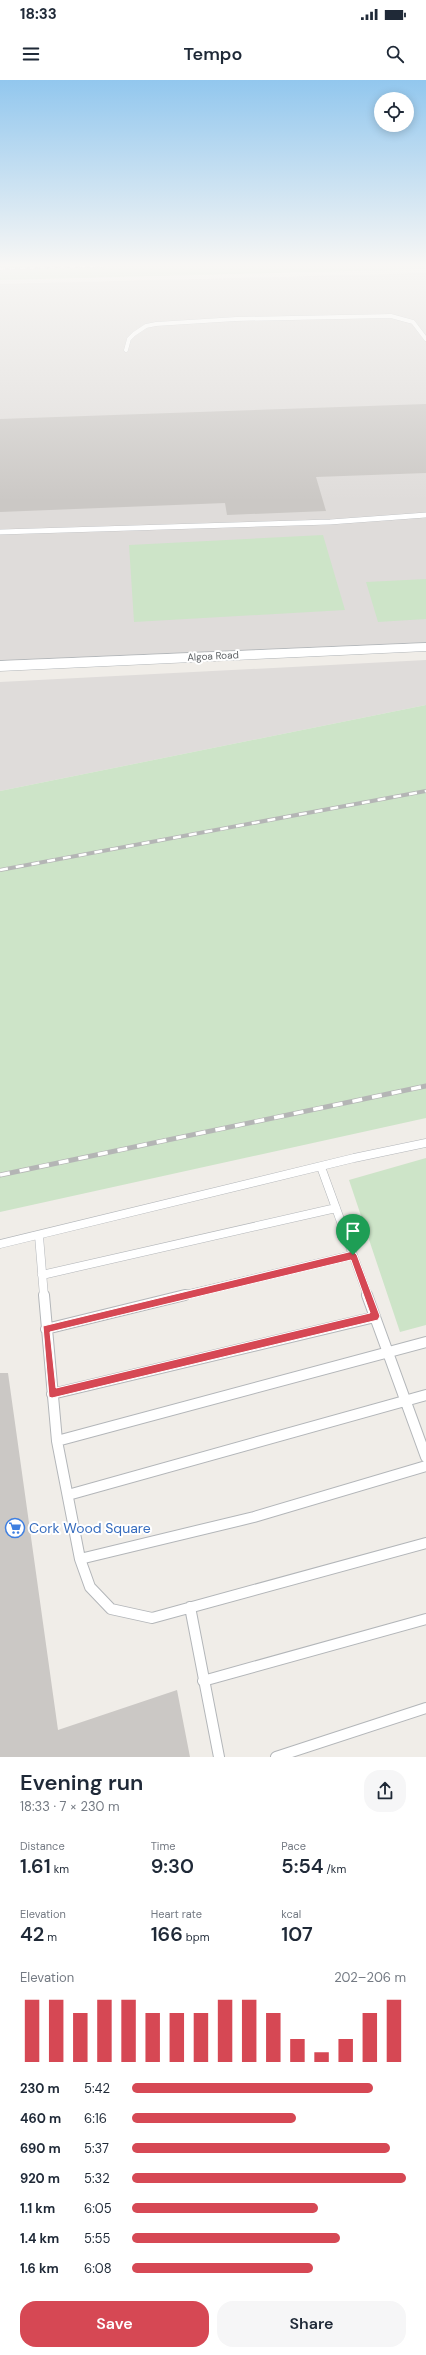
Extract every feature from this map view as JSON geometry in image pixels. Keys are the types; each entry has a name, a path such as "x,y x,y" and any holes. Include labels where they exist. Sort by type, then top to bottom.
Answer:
{"street":[{"name":"Algoa Road","path":"0,666 426,647"}],"lane":[{"path":"126,350 128,344"},
{"path":"0,532 222,524 330,522 402,518 426,515"},
{"path":"0,1244 426,1143"},
{"path":"321,1167 426,1457"},
{"path":"42,1275 336,1208"},
{"path":"38,1236 57,1441 80,1559 90,1587 111,1609 152,1618 426,1543"},
{"path":"46,1329 353,1255"},
{"path":"52,1394 375,1316"},
{"path":"57,1441 426,1342"},
{"path":"68,1495 426,1395"},
{"path":"80,1559 254,1517 426,1466"},
{"path":"190,1607 219,1757"},
{"path":"204,1681 426,1619"},
{"path":"276,1757 426,1708"}],"shaded area":[{"path":"0,344 426,344 426,644 0,663"},
{"path":"426,660 426,705 0,791 0,682"}],"green space":[{"path":"323,535 345,610 134,622 129,545"},
{"path":"426,579 426,619 378,622 366,582"},
{"path":"426,705 426,1118 0,1212 0,791"},
{"path":"426,1158 426,1325 400,1332 349,1180"}],"building":[{"path":"426,404 426,473 316,477 326,511 227,515 225,503 0,512 0,419"},
{"name":"Cork Wood Square","path":"0,1373 8,1373 58,1730 177,1690 190,1757 0,1757"}],"railway":[{"path":"0,870 426,791"},
{"path":"0,1175 426,1086"}],"place":[{"name":"Cork Wood Square","path":"15,1528"}],"route":[{"path":"353,1255 375,1316 52,1394 46,1329 353,1255"}]}
